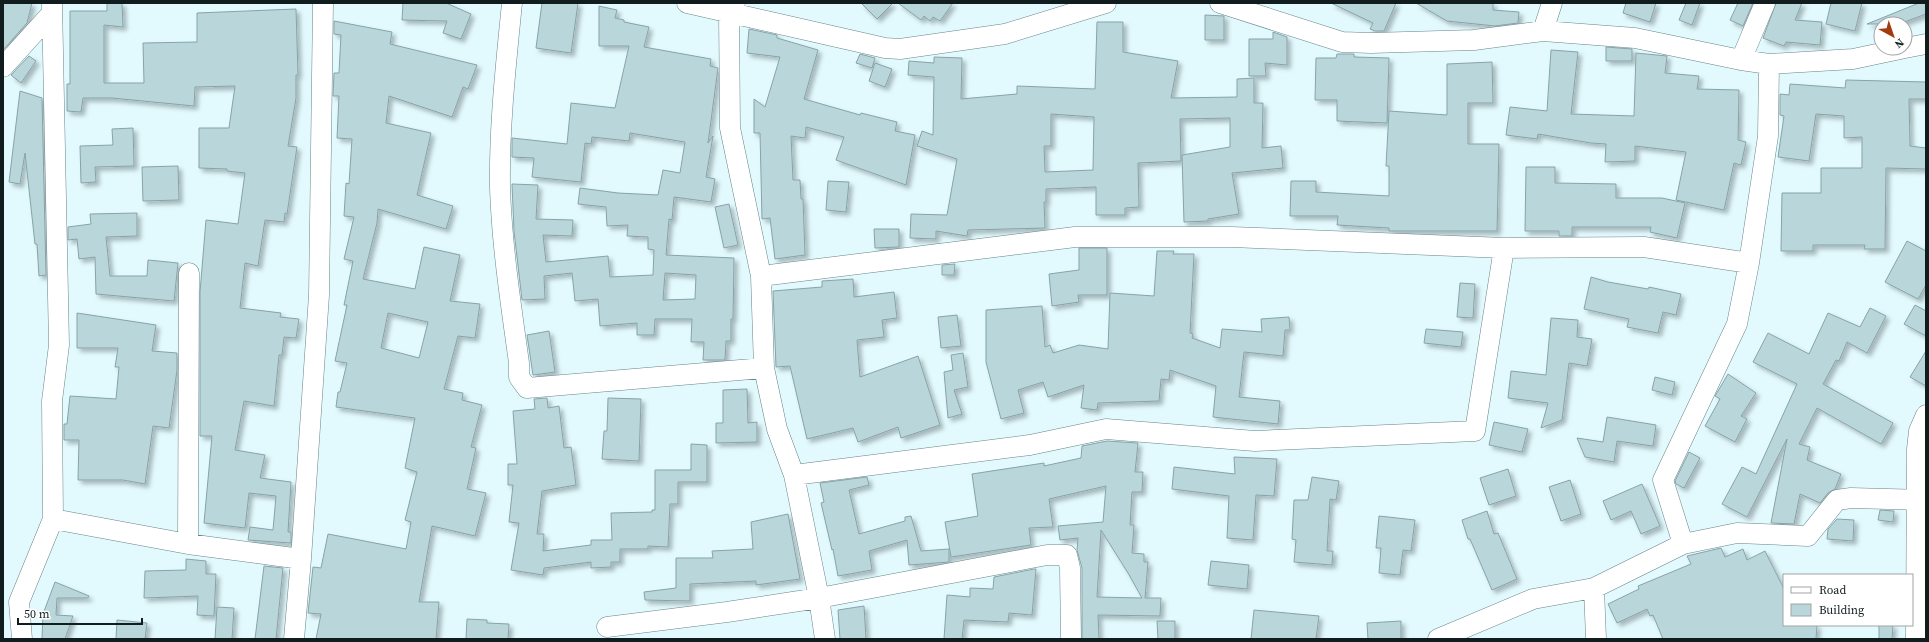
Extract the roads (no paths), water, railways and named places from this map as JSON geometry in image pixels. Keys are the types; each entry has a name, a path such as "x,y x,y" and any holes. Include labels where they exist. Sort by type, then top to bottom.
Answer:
{"street":[{"path":"294,639 319,295 323,3"},
{"path":"512,3 503,97 500,188 507,278 519,363 519,377 527,388 764,368"},
{"path":"687,3 732,7 885,48 900,49 1005,34 1106,3"},
{"path":"1220,3 1342,42 1371,44 1474,40 1543,31 1635,38 1741,60 1769,64 1853,59 1873,55"},
{"path":"1543,31 1552,3"},
{"path":"1741,60 1765,3"},
{"path":"732,7 730,128 761,276 764,368 777,429 794,475 819,598 825,639"},
{"path":"3,67 52,8"},
{"path":"22,639 11,598 53,519 52,401 59,345 52,8"},
{"path":"1913,46 1926,44"},
{"path":"1683,544 1664,480 1737,324 1749,262 1768,136 1769,64"},
{"path":"761,276 1075,237 1232,238 1504,248 1644,247 1749,262"},
{"path":"794,475 1030,446 1106,429 1256,440 1475,431 1504,248"},
{"path":"188,544 189,273"},
{"path":"1916,639 1921,499 1919,431 1926,415"},
{"path":"1438,639 1533,599 1594,588 1683,544 1737,533 1808,536 1837,500 1851,498 1921,499"},
{"path":"53,519 188,544 301,559"},
{"path":"607,627 727,612 819,598 1047,555 1067,555 1070,568 1071,639"},
{"path":"1594,588 1596,639"}]}
